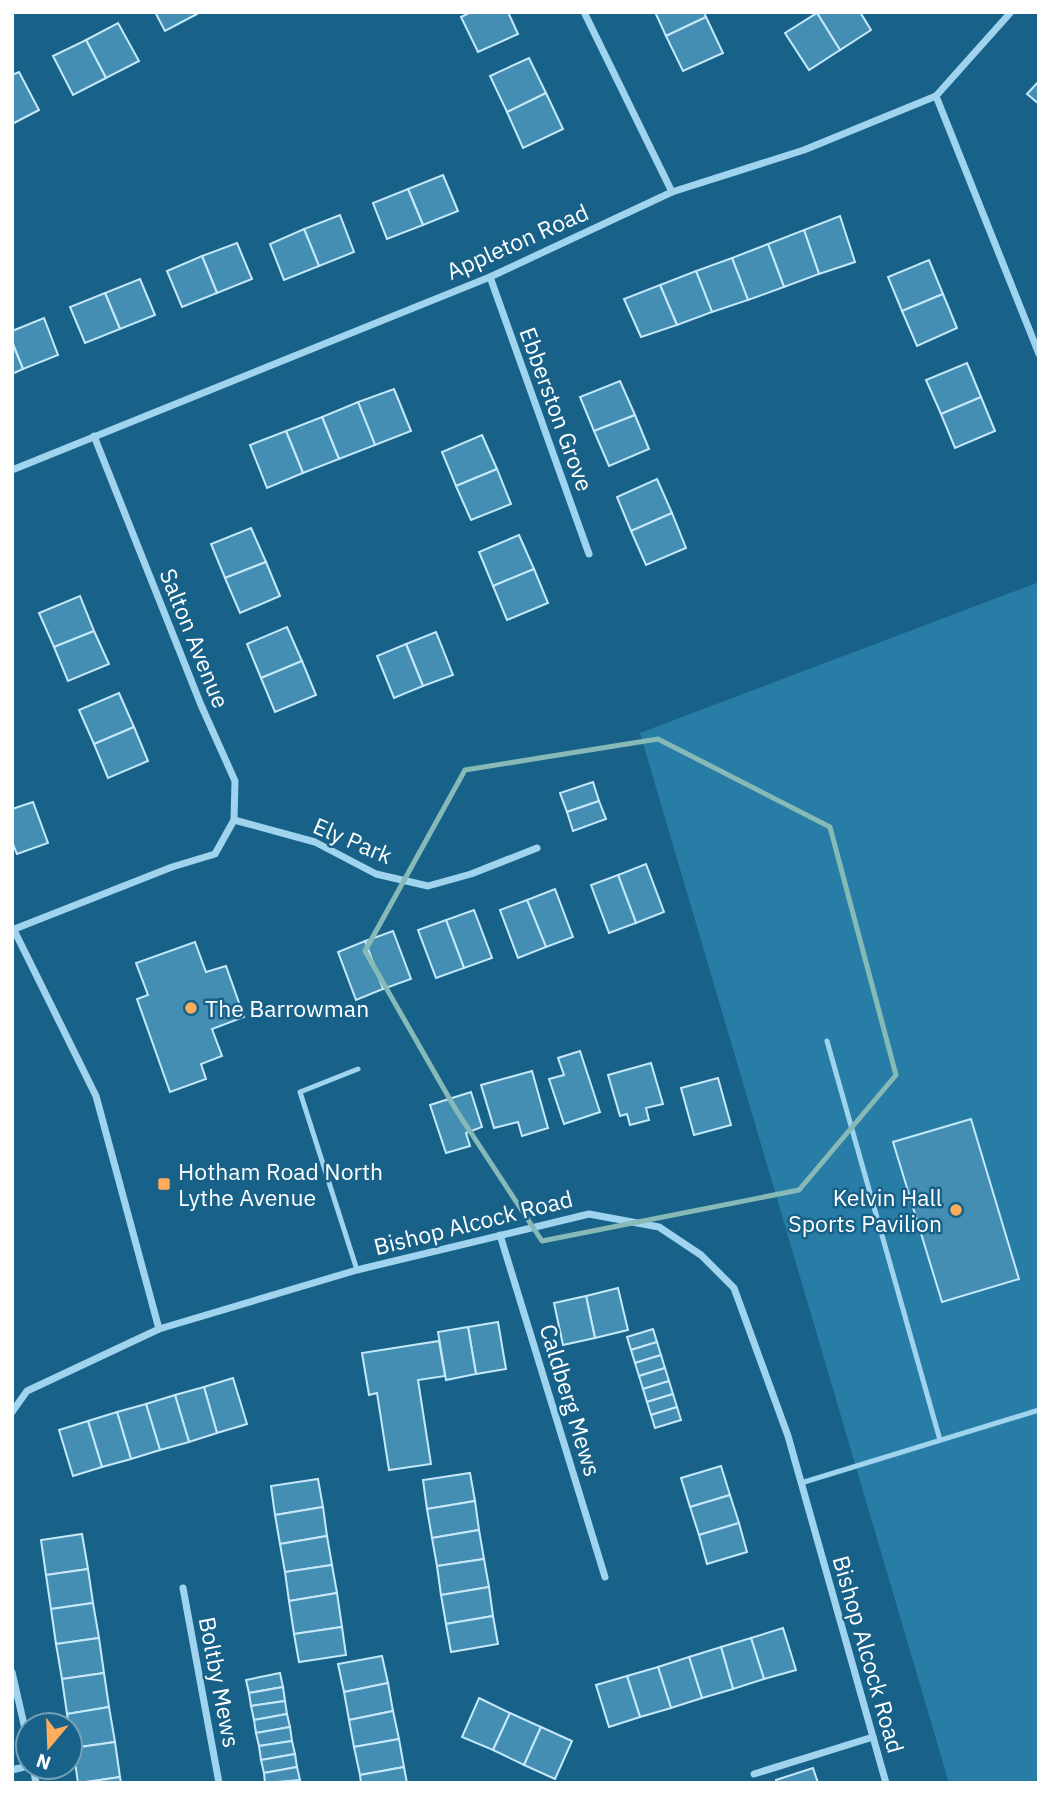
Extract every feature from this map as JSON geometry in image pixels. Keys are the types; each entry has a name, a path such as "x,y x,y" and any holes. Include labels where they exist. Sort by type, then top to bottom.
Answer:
{"street":[{"path":"584,12 672,192"},
{"name":"Appleton Road","path":"12,470 490,277 672,192 804,150 936,96 1011,12"},
{"path":"936,96 1039,354"},
{"name":"Ebberston Grove","path":"490,277 589,554"},
{"name":"Salton Avenue","path":"13,930 172,867 215,854 234,820 235,780 201,705 94,436"},
{"name":"Ely Park","path":"234,820 315,842 376,874 428,886 471,874 537,848"},
{"path":"13,930 96,1096 159,1329"},
{"name":"Bishop Alcock Road","path":"12,1412 27,1391 159,1329 357,1270 589,1214 659,1227 701,1255 734,1288 788,1436 886,1783"},
{"name":"Caldberg Mews","path":"500,1235 605,1577"},
{"name":"Boltby Mews","path":"183,1588 219,1783"},
{"path":"12,1672 21,1711"},
{"path":"754,1773 873,1737"}],"lane":[{"path":"827,1041 940,1440"},
{"path":"357,1270 300,1091 358,1069"},
{"path":"801,1483 1039,1410"}],"highlighted area":[{"path":"658,739 830,827 896,1075 799,1190 542,1241 456,1110 365,951 465,770"}],"shaded area":[{"path":"1039,582 1039,1783 949,1783 640,733"}],"building":[{"path":"155,12 196,12 197,14 165,31"},
{"path":"471,12 508,12 518,34 478,52 461,17"},
{"path":"655,12 704,12 706,17 666,36"},
{"path":"860,12 871,30 840,50 817,13"},
{"path":"817,13 840,50 809,70 785,33"},
{"path":"706,17 723,53 683,71 666,36"},
{"path":"118,23 139,61 106,78 86,40"},
{"path":"86,40 106,78 73,95 53,56"},
{"path":"529,58 546,93 507,112 490,76"},
{"path":"19,72 39,110 12,124 12,75"},
{"path":"1039,81 1039,104 1027,94"},
{"path":"546,93 563,129 523,148 507,112"},
{"path":"443,175 458,211 423,225 408,189"},
{"path":"408,189 423,225 387,239 373,203"},
{"path":"340,215 354,252 319,266 304,229"},
{"path":"840,216 855,262 819,274 804,230"},
{"path":"304,229 319,266 284,280 270,244"},
{"path":"804,230 819,274 784,287 768,244"},
{"path":"237,243 252,279 217,293 202,256"},
{"path":"768,244 784,287 748,300 732,258"},
{"path":"202,256 217,293 182,307 167,271"},
{"path":"732,258 748,300 712,312 696,271"},
{"path":"929,260 943,294 902,311 888,277"},
{"path":"696,271 712,312 677,325 660,285"},
{"path":"140,279 155,315 120,329 105,293"},
{"path":"660,285 677,325 641,337 624,299"},
{"path":"105,293 120,329 85,343 70,307"},
{"path":"943,294 957,328 917,346 902,311"},
{"path":"44,318 58,355 23,369 12,342 12,331"},
{"path":"12,342 23,369 12,374"},
{"path":"967,363 981,397 941,414 926,380"},
{"path":"620,381 635,415 594,431 580,397"},
{"path":"394,389 411,431 375,445 358,402"},
{"path":"981,397 995,431 955,448 941,414"},
{"path":"358,402 375,445 339,459 322,417"},
{"path":"635,415 649,449 609,466 594,431"},
{"path":"322,417 339,459 303,473 286,431"},
{"path":"286,431 303,473 267,488 250,445"},
{"path":"482,435 497,469 456,486 442,452"},
{"path":"497,469 511,504 471,520 456,486"},
{"path":"657,479 672,513 631,531 617,497"},
{"path":"672,513 686,548 646,565 631,531"},
{"path":"251,528 266,562 225,578 211,544"},
{"path":"519,535 534,569 493,586 479,552"},
{"path":"266,562 280,596 240,613 225,578"},
{"path":"534,569 548,603 507,620 493,586"},
{"path":"80,596 94,631 54,647 39,613"},
{"path":"287,627 302,661 261,678 247,644"},
{"path":"94,631 109,664 68,681 54,647"},
{"path":"436,632 453,675 423,686 406,644"},
{"path":"406,644 423,686 394,698 377,656"},
{"path":"302,661 316,695 275,712 261,678"},
{"path":"119,693 134,727 94,744 79,710"},
{"path":"134,727 148,761 108,778 94,744"},
{"path":"593,782 599,801 567,812 560,793"},
{"path":"599,801 606,819 573,831 567,812"},
{"path":"33,802 48,843 17,854 12,842 12,809"},
{"path":"646,864 664,912 636,923 618,875"},
{"path":"618,875 636,923 609,933 591,885"},
{"path":"555,889 573,937 546,947 527,900"},
{"path":"527,900 546,947 518,958 500,910"},
{"path":"474,910 492,958 464,968 446,920"},
{"path":"446,920 464,968 436,978 418,930"},
{"path":"393,931 411,979 383,989 365,941"},
{"path":"365,941 383,989 356,1000 338,952"},
{"name":"The Barrowman","path":"195,942 206,972 226,966 244,1017 212,1029 222,1056 201,1064 206,1079 170,1092 137,999 148,995 136,963"},
{"path":"580,1051 600,1112 564,1124 549,1079 564,1075 558,1058"},
{"path":"651,1063 663,1104 646,1108 649,1120 630,1125 627,1114 620,1116 608,1075"},
{"path":"532,1071 548,1128 522,1136 518,1122 494,1128 481,1085"},
{"path":"718,1078 731,1125 694,1135 681,1088"},
{"path":"471,1092 482,1127 466,1133 470,1146 446,1153 430,1105"},
{"name":"Kelvin Hall Sports Pavilion","path":"971,1119 1019,1279 942,1302 893,1142"},
{"path":"618,1288 628,1330 595,1338 586,1296"},
{"path":"586,1296 595,1338 563,1345 554,1303"},
{"path":"498,1322 506,1369 476,1374 468,1327"},
{"path":"468,1327 476,1374 446,1380 438,1332"},
{"path":"653,1329 657,1342 631,1350 627,1337"},
{"path":"439,1341 445,1376 418,1380 431,1464 389,1470 377,1393 369,1395 362,1353"},
{"path":"657,1342 661,1355 635,1363 631,1350"},
{"path":"661,1355 665,1368 639,1376 635,1363"},
{"path":"665,1368 669,1381 643,1389 639,1376"},
{"path":"233,1378 247,1424 217,1433 204,1387"},
{"path":"669,1381 673,1394 647,1402 643,1389"},
{"path":"204,1387 217,1433 189,1442 175,1395"},
{"path":"673,1394 677,1407 651,1415 647,1402"},
{"path":"175,1395 189,1442 160,1450 146,1404"},
{"path":"146,1404 160,1450 131,1459 117,1412"},
{"path":"677,1407 681,1420 655,1428 651,1415"},
{"path":"117,1412 131,1459 102,1467 88,1421"},
{"path":"88,1421 102,1467 73,1476 59,1430"},
{"path":"721,1466 730,1495 690,1507 681,1478"},
{"path":"470,1473 475,1501 427,1509 423,1480"},
{"path":"318,1479 323,1507 275,1515 271,1486"},
{"path":"730,1495 739,1523 699,1535 690,1507"},
{"path":"475,1501 479,1530 432,1538 427,1509"},
{"path":"323,1507 327,1536 280,1544 275,1515"},
{"path":"739,1523 747,1552 707,1564 699,1535"},
{"path":"479,1530 484,1559 437,1566 432,1538"},
{"path":"82,1534 88,1569 46,1575 41,1540"},
{"path":"327,1536 332,1565 285,1572 280,1544"},
{"path":"484,1559 489,1587 441,1595 437,1566"},
{"path":"332,1565 337,1593 289,1601 285,1572"},
{"path":"88,1569 93,1603 51,1609 46,1575"},
{"path":"489,1587 493,1616 446,1624 441,1595"},
{"path":"337,1593 342,1627 294,1634 289,1601"},
{"path":"93,1603 99,1638 56,1644 51,1609"},
{"path":"493,1616 498,1644 451,1652 446,1624"},
{"path":"342,1627 346,1655 299,1662 294,1634"},
{"path":"783,1628 796,1670 764,1679 751,1638"},
{"path":"99,1638 104,1673 62,1679 56,1644"},
{"path":"751,1638 764,1679 733,1689 721,1647"},
{"path":"721,1647 733,1689 702,1698 689,1657"},
{"path":"382,1656 388,1683 344,1692 338,1664"},
{"path":"689,1657 702,1698 671,1708 658,1667"},
{"path":"658,1667 671,1708 640,1717 627,1676"},
{"path":"104,1673 109,1707 67,1711 62,1679"},
{"path":"280,1673 283,1687 249,1693 246,1680"},
{"path":"627,1676 640,1717 609,1727 596,1685"},
{"path":"388,1683 393,1711 349,1720 344,1692"},
{"path":"283,1687 285,1701 251,1706 249,1693"},
{"path":"479,1698 510,1713 493,1750 462,1737"},
{"path":"285,1701 287,1714 254,1720 251,1706"},
{"path":"109,1707 115,1742 84,1746 84,1711"},
{"path":"393,1711 399,1739 354,1747 349,1720"},
{"path":"510,1713 541,1727 524,1765 493,1750"},
{"path":"287,1714 290,1727 256,1733 254,1720"},
{"path":"290,1727 292,1741 259,1746 256,1733"},
{"path":"541,1727 572,1741 555,1779 524,1765"},
{"path":"399,1739 404,1767 360,1775 354,1747"},
{"path":"292,1741 295,1754 261,1760 259,1746"},
{"path":"115,1742 120,1777 78,1783 84,1781 84,1746"},
{"path":"295,1754 297,1767 264,1773 261,1760"},
{"path":"297,1767 300,1780 265,1783 264,1773"},
{"path":"404,1767 407,1783 361,1783 360,1775"},
{"path":"813,1768 818,1783 776,1783 776,1780"},
{"path":"120,1777 121,1783 81,1783"}],"place":[{"name":"The Barrowman","path":"191,1008"},
{"name":"Hotham Road North Lythe Avenue","path":"164,1184"},
{"name":"Kelvin Hall Sports Pavilion","path":"956,1210"}]}
